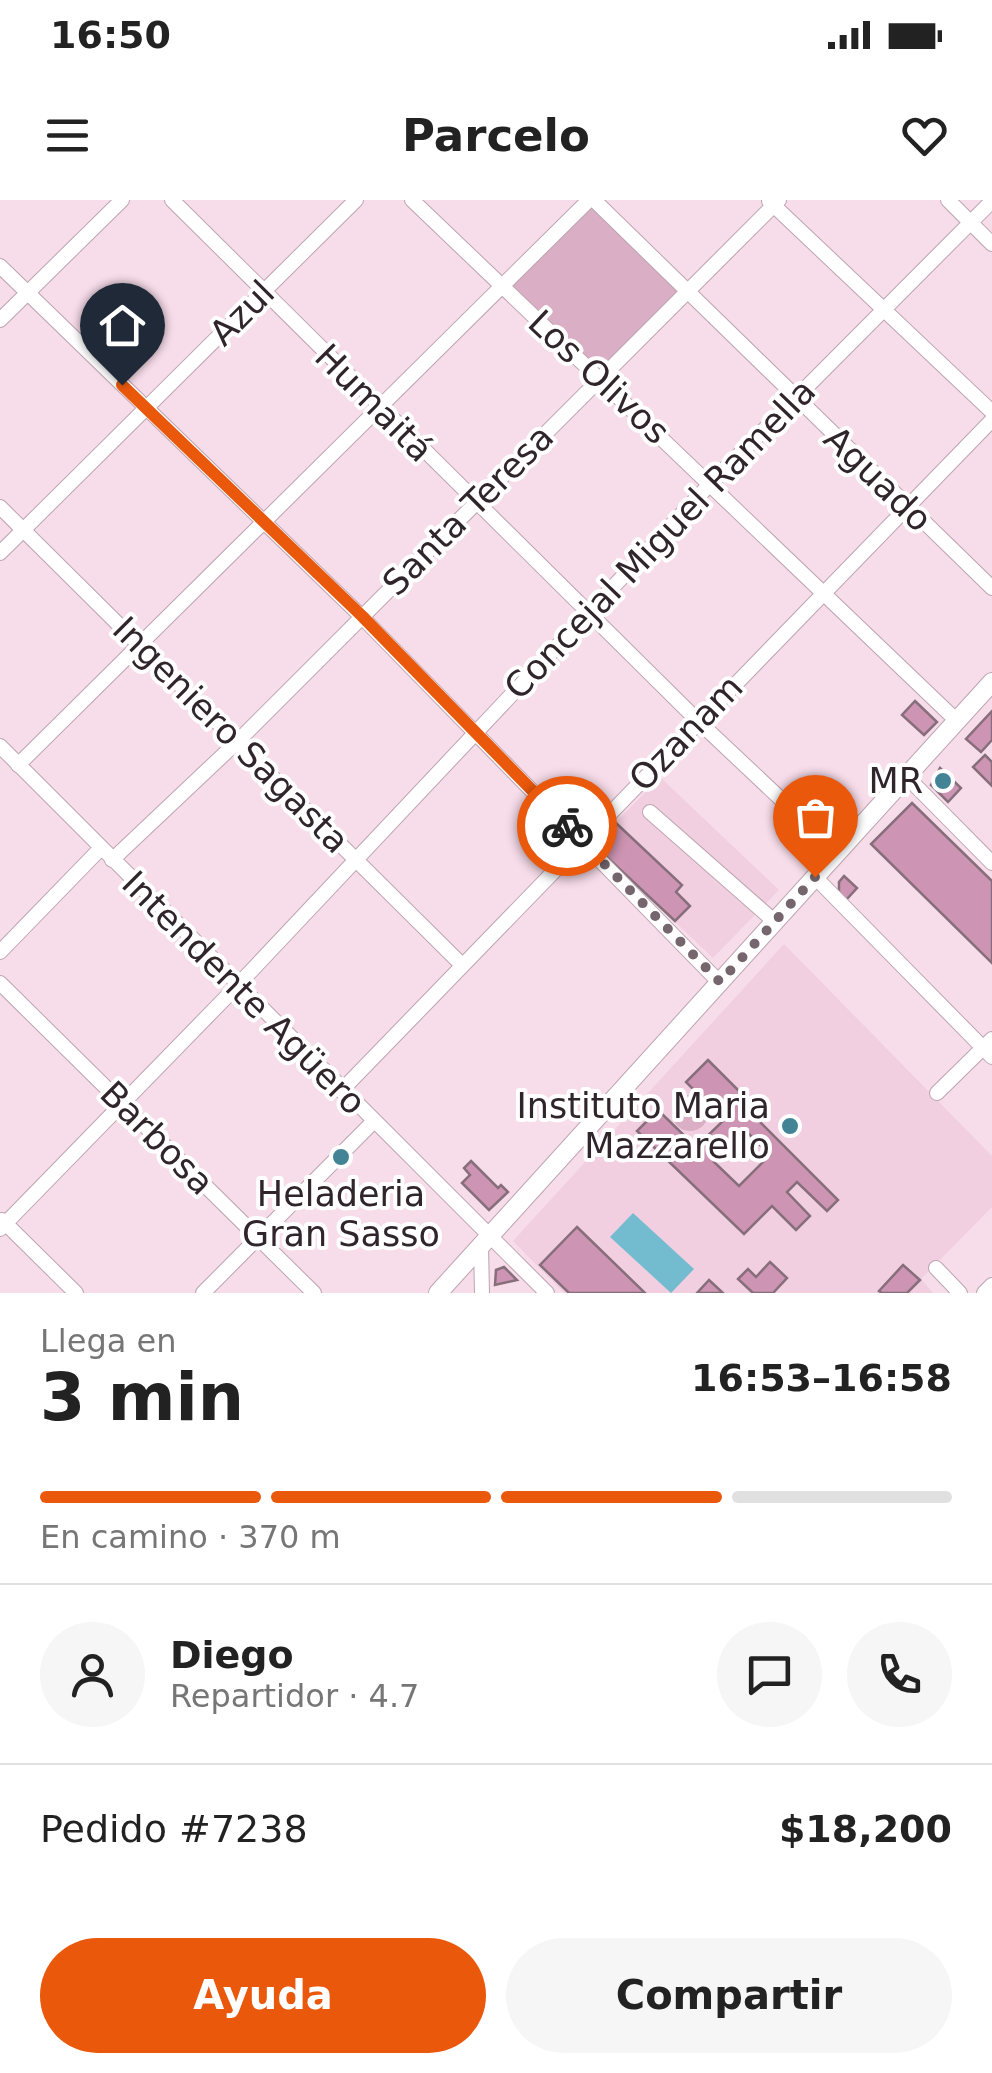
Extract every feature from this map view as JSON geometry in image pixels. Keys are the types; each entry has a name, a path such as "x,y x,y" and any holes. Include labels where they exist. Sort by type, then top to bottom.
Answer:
{"main road":[{"path":"438,1293 992,682"}],"street":[{"path":"0,320 122,200"},
{"name":"Humaitá","path":"172,200 698,721 838,853"},
{"name":"Azul","path":"0,553 356,200"},
{"name":"Los Olivos","path":"412,200 958,721"},
{"path":"18,765 592,200"},
{"name":"Aguado","path":"592,200 992,588"},
{"path":"948,200 992,244"},
{"name":"Concejal Miguel Ramella","path":"2,1224 237,986 711,483 992,201"},
{"path":"774,202 992,412"},
{"name":"Santa Teresa","path":"112,860 238,741 774,202"},
{"path":"0,266 362,616 472,733 720,982"},
{"name":"Ozanam","path":"340,1091 992,420"},
{"name":"Ingeniero Sagasta","path":"0,507 462,964"},
{"name":"Intendente Agüero","path":"0,746 373,1122 485,1242 546,1293"},
{"path":"906,777 992,863"},
{"path":"650,812 774,921"},
{"path":"0,952 100,849"},
{"path":"815,877 989,1048 937,1094"},
{"name":"Barbosa","path":"0,983 314,1293"},
{"path":"203,1293 373,1122"},
{"path":"2,1224 76,1293"},
{"path":"482,1293 485,1242"},
{"path":"936,1268 960,1293"},
{"path":"984,1293 992,1285"}],"shaded area":[{"path":"589,200 686,291 601,377 502,287"},
{"path":"660,777 779,890 713,958 594,845"},
{"name":"Instituto Maria Mazzarello","path":"784,944 992,1156 992,1207 921,1279 933,1293 564,1293 513,1241"},
{"path":"690,1095 703,1100 708,1113 703,1126 690,1131 677,1126 672,1113 677,1100"}],"water":[{"path":"633,1213 694,1269 671,1293 610,1237"}],"building":[{"path":"915,701 937,722 924,735 902,715"},
{"path":"992,711 992,740 981,752 966,739"},
{"path":"985,755 992,762 992,786 973,767"},
{"name":"MR","path":"940,768 961,788 948,802 931,785"},
{"path":"912,803 992,881 992,963 871,844"},
{"path":"616,823 682,885 676,892 690,906 675,921 594,845"},
{"path":"844,876 857,888 846,900 839,893 839,882"},
{"path":"708,1060 762,1114 757,1119 838,1200 827,1211 797,1182 787,1192 810,1216 796,1230 772,1206 744,1234 637,1131 658,1110 696,1147 724,1120 686,1082","holes":["746,1131 770,1155 739,1186 714,1162"]},
{"path":"471,1161 498,1188 501,1185 508,1192 489,1210 462,1183 470,1175 464,1168"},
{"path":"577,1227 645,1293 569,1293 540,1265"},
{"path":"770,1262 787,1278 773,1293 753,1293 738,1279 748,1269 756,1277"},
{"path":"903,1265 920,1280 907,1293 879,1291"},
{"path":"504,1267 517,1280 495,1285 496,1270"},
{"path":"709,1280 723,1293 697,1293"}],"way so far":[{"path":"567,826 720,982 815,877"}],"place":[{"name":"MR","path":"943,781"},
{"name":"Instituto Maria Mazzarello","path":"790,1126"},
{"name":"Heladeria Gran Sasso","path":"341,1157"}],"route":[{"path":"122,385 362,616 472,733 567,826"}]}
